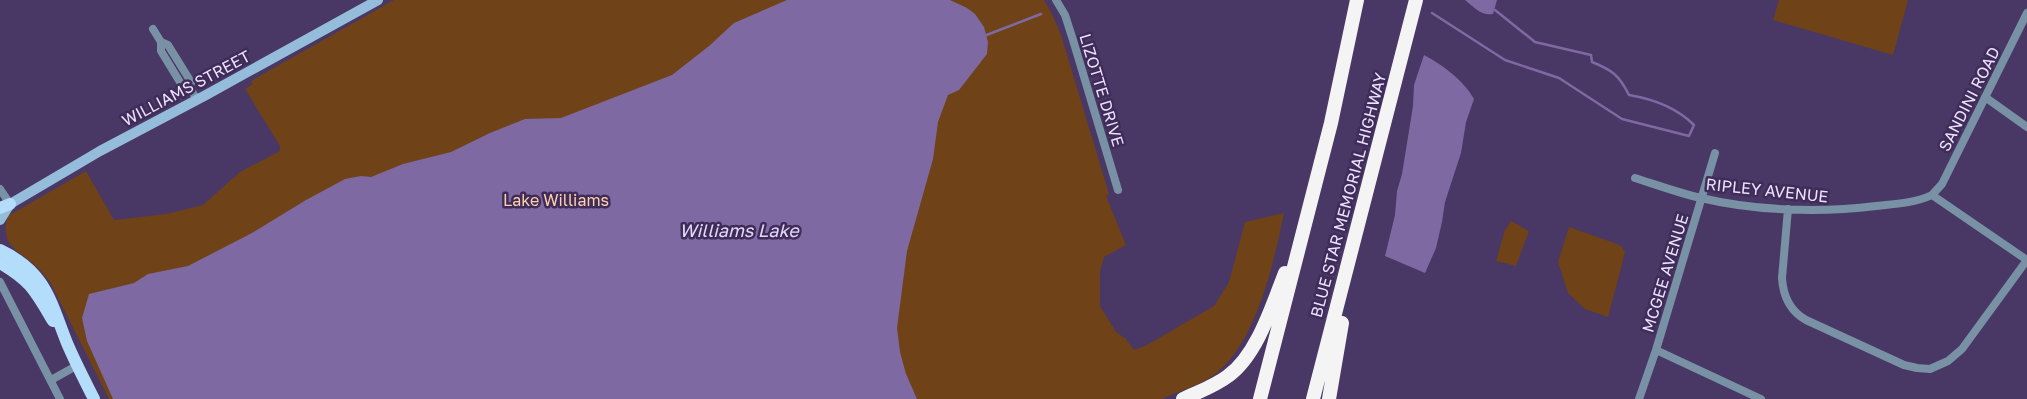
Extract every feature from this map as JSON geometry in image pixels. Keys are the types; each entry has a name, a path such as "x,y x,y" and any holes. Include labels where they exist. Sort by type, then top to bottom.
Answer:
{"highway":[{"name":"BLUE STAR MEMORIAL HIGHWAY","path":"1260,399 1342,78 1357,0"},
{"name":"BLUE STAR MEMORIAL HIGHWAY","path":"1313,399 1416,0"},
{"path":"1329,399 1369,186"},
{"path":"1183,399 1229,375 1247,354 1269,313 1306,221"}],"main road":[{"name":"WILLIAMS STREET","path":"0,220 3,208 100,151 378,0"},
{"path":"0,250 25,264 41,280 52,302 68,345"},
{"path":"0,264 25,279 34,290 68,345 94,399"}],"street":[{"name":"LIZOTTE DRIVE","path":"1056,0 1065,15 1118,190"},
{"name":"SANDINI ROAD","path":"1932,195 1942,184 2027,13"},
{"path":"153,29 161,42 168,45 191,82 190,88 197,100"},
{"path":"1985,96 2027,128"},
{"name":"MCGEE AVENUE","path":"1639,399 1656,350 1715,153"},
{"name":"RIPLEY AVENUE","path":"1635,178 1702,198 1788,209 1837,211 1910,202 1932,195"},
{"path":"0,189 3,208"},
{"path":"1788,209 1782,278 1785,295 1795,312 1810,321 1911,367 1930,369 1942,365 1954,357 1974,334 2027,260 1932,195"},
{"path":"0,282 60,399"},
{"path":"1656,350 1761,399"},
{"path":"51,380 78,365"}],"green space":[{"name":"Lake Williams","path":"394,0 1044,0 1061,35 1109,194 1106,196 1126,245 1104,257 1100,271 1100,306 1116,332 1125,338 1134,350 1147,345 1214,306 1229,282 1245,222 1284,213 1269,278 1252,323 1229,361 1209,378 1162,399 109,399 50,282 7,239 6,225 8,216 86,171 114,220 166,214 203,205 240,172 280,151 280,146 245,89 253,84 251,81"},
{"path":"1779,0 1908,0 1893,55 1773,20"},
{"path":"1511,221 1529,231 1516,266 1496,261 1505,230"},
{"path":"1569,227 1617,244 1625,252 1608,317 1585,309 1568,293 1558,262"}],"water":[{"name":"Williams Lake","path":"787,0 950,0 975,14 984,27 988,42 987,54 959,90 948,95 938,122 933,159 907,251 897,328 900,352 906,374 917,399 113,399 87,341 82,318 89,294 134,283 148,274 188,266 252,233 345,179 361,176 371,177 403,164 451,152 525,119 561,118 672,75 709,46 734,23"},
{"path":"1465,0 1497,0 1493,14 1485,14"},
{"path":"1424,55 1452,74 1465,86 1474,99 1466,122 1461,153 1445,202 1436,248 1425,273 1385,256 1402,174 1413,106 1414,85"}],"waterway":[{"path":"1432,13 1505,60 1559,78 1622,119 1689,136 1694,125 1680,113 1664,105 1629,95 1614,74 1592,62 1591,55 1535,42 1495,10"},
{"path":"984,36 1041,14"}]}
